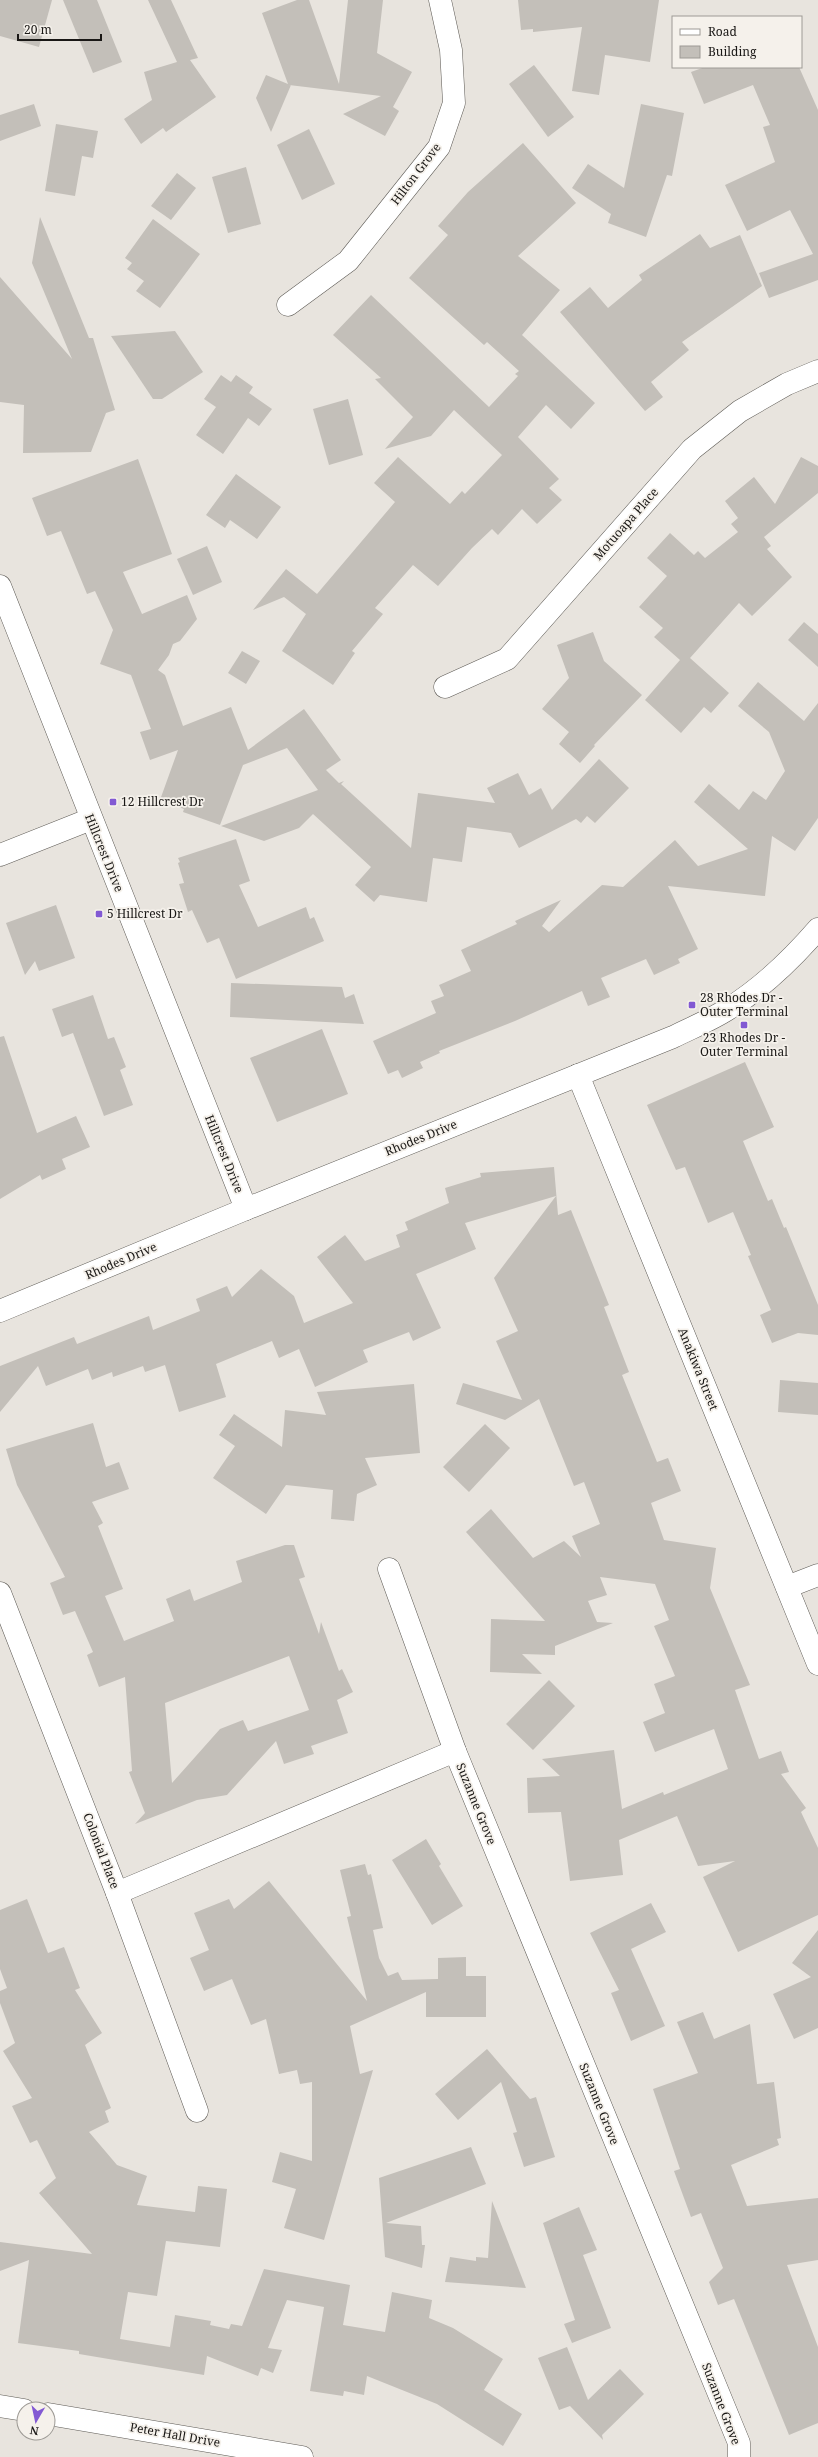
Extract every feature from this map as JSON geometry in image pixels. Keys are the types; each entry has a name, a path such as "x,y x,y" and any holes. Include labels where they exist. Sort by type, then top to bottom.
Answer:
{"street":[{"name":"Hilton Grove","path":"288,305 348,261 439,147 454,103 451,50 440,0"},
{"name":"Motuoapa Place","path":"445,687 507,659 692,449 740,411 787,384 818,371"},
{"name":"Hillcrest Drive","path":"0,586 246,1209"},
{"path":"0,855 91,819"},
{"name":"Rhodes Drive","path":"0,1311 246,1209 673,1038 728,1009 762,985 798,951 818,929"},
{"name":"Anakiwa Street","path":"578,1075 818,1664"},
{"name":"Suzanne Grove","path":"389,1569 454,1751 739,2443 739,2457"},
{"path":"787,1587 818,1575"},
{"name":"Colonial Place","path":"0,1593 117,1893 197,2111"},
{"name":"Suzanne Grove","path":"117,1893 454,1751"},
{"path":"0,2406 16,2409"},
{"name":"Peter Hall Drive","path":"56,2415 302,2457"}],"building":[{"path":"0,0 52,0 39,47 0,36"},
{"path":"63,0 97,0 122,62 93,73"},
{"path":"148,0 171,0 198,58 190,60 216,97 166,132 163,128 141,144 124,119 152,100 144,72 177,62"},
{"path":"297,0 309,0 339,84 348,0 383,0 377,53 412,72 393,107 399,111 385,136 343,114 381,96 291,85 271,132 256,98 266,75 288,84 262,13"},
{"path":"518,0 659,0 650,62 605,55 599,95 572,91 582,27 533,32 533,29 521,30"},
{"path":"534,65 574,117 548,137 509,84"},
{"path":"702,68 799,68 818,110 818,280 769,298 759,273 813,254 790,210 747,231 725,185 775,162 763,127 770,125 753,85 704,104 691,72"},
{"path":"34,104 41,126 0,141 0,115"},
{"path":"641,104 684,113 672,176 667,175 646,237 608,223 611,214 572,188 588,164 624,188"},
{"path":"56,124 98,131 93,158 82,156 75,196 45,191"},
{"path":"309,129 335,184 302,200 277,145"},
{"path":"523,143 576,203 518,256 560,290 522,335 595,403 571,429 546,405 518,437 559,479 549,488 562,500 537,524 522,509 498,535 492,529 472,548 438,586 413,565 375,608 383,614 352,651 355,653 333,685 282,651 306,614 284,597 253,610 286,569 317,594 395,502 374,483 398,457 450,504 462,491 465,494 502,455 454,410 431,436 385,449 413,417 375,379 381,378 333,335 371,295 489,407 518,376 515,374 519,371 487,342 484,345 409,278 448,235 438,226 468,192"},
{"path":"246,167 261,224 228,233 212,177"},
{"path":"177,173 196,188 171,220 151,206"},
{"path":"40,217 89,338 93,338 115,410 106,413 91,452 23,453 24,405 0,402 0,277 72,359 32,263"},
{"path":"153,219 200,254 160,308 136,291 144,281 127,269 132,263 125,258"},
{"path":"700,234 710,248 740,235 762,286 682,342 689,350 651,382 663,397 645,411 560,312 590,287 608,308 642,280 639,275"},
{"path":"175,331 203,372 162,399 153,399 111,336"},
{"path":"221,375 231,382 236,375 253,387 249,393 272,409 259,426 248,418 223,454 196,435 216,407 204,399"},
{"path":"348,399 363,455 329,465 313,409"},
{"path":"801,457 818,466 818,493 764,537 771,546 767,549 792,577 752,616 739,603 690,658 729,693 711,713 704,707 681,733 645,700 680,660 654,637 663,628 639,607 667,576 647,558 670,533 694,555 698,551 705,558 738,532 731,524 738,518 725,501 754,477 775,504"},
{"path":"138,459 172,554 123,572 142,614 187,595 197,619 180,641 173,644 169,655 158,670 165,675 183,726 231,707 248,750 304,709 341,760 326,770 339,783 344,781 341,784 411,848 418,793 495,803 487,788 518,773 529,795 541,788 552,810 599,759 629,788 595,823 587,816 581,823 576,819 519,848 511,833 467,827 462,862 433,858 427,902 380,895 374,902 355,885 371,867 313,814 299,828 264,841 221,826 318,790 287,748 243,765 220,825 183,812 184,809 160,800 178,750 150,760 140,732 151,729 131,675 100,664 113,630 95,591 87,594 61,531 47,536 32,498"},
{"path":"236,474 281,507 257,539 230,520 225,528 206,515"},
{"path":"207,546 222,582 193,595 177,559"},
{"path":"804,622 818,634 818,667 788,640"},
{"path":"593,632 604,661 642,695 594,745 595,746 580,763 559,744 569,732 542,709 569,678 557,645"},
{"path":"242,651 260,661 246,684 228,673"},
{"path":"758,682 804,721 818,703 818,818 795,851 772,836 765,896 668,886 698,949 678,959 680,963 654,975 646,959 601,978 610,997 588,1006 582,991 515,1021 439,1051 440,1053 420,1062 423,1068 402,1078 398,1070 388,1074 373,1041 436,1013 431,1001 444,996 439,985 471,971 461,950 517,924 515,921 561,900 542,926 549,932 602,885 623,887 675,840 698,866 748,849 694,802 709,784 739,810 753,791 766,800 785,771 769,732 738,706"},
{"path":"236,839 250,881 239,885 258,927 306,907 310,919 314,917 324,941 236,979 219,938 207,943 192,910 188,912 179,884 184,883 178,858"},
{"path":"56,905 75,958 39,971 35,961 25,975 6,923"},
{"path":"231,983 342,987 345,998 354,994 364,1024 230,1017"},
{"path":"93,995 108,1039 114,1037 126,1067 120,1070 133,1105 104,1116 73,1033 62,1037 52,1009"},
{"path":"322,1029 348,1094 277,1122 250,1058"},
{"path":"4,1036 37,1133 76,1116 90,1147 62,1159 66,1169 42,1180 40,1175 0,1199 0,1037"},
{"path":"745,1062 774,1127 743,1141 768,1201 772,1199 784,1228 786,1227 818,1305 818,1335 798,1333 772,1343 760,1315 771,1310 748,1256 751,1255 733,1212 708,1223 685,1167 676,1170 647,1105"},
{"path":"554,1167 558,1215 571,1210 609,1305 604,1307 629,1372 622,1375 657,1462 668,1458 681,1491 651,1503 664,1540 716,1548 710,1588 750,1685 735,1690 759,1759 781,1751 789,1772 781,1774 806,1808 801,1812 818,1848 818,1915 738,1952 703,1877 735,1861 698,1866 677,1816 619,1840 623,1875 570,1881 561,1812 528,1813 527,1778 560,1776 542,1759 614,1750 622,1809 663,1792 664,1795 728,1769 714,1729 655,1752 643,1722 665,1713 654,1684 675,1676 654,1626 669,1620 655,1584 600,1577 607,1595 588,1601 597,1622 613,1623 555,1646 555,1655 522,1654 542,1674 490,1672 491,1619 545,1621 466,1532 491,1509 533,1558 564,1541 581,1557 572,1536 600,1524 584,1482 574,1486 539,1399 505,1420 456,1404 463,1383 522,1400 496,1341 518,1331 494,1278 556,1196 465,1223 476,1249 416,1274 441,1328 413,1341 409,1332 363,1350 368,1362 315,1387 299,1349 279,1358 272,1341 216,1364 226,1397 179,1412 165,1365 145,1372 143,1366 113,1377 112,1372 92,1380 88,1369 46,1386 38,1366 0,1412 0,1366 74,1337 77,1344 149,1316 153,1330 200,1311 196,1299 227,1286 232,1297 261,1269 294,1296 304,1323 353,1303 317,1257 345,1235 365,1261 400,1247 396,1235 408,1230 405,1222 449,1203 445,1188 481,1177 480,1173"},
{"path":"780,1380 818,1383 818,1415 778,1412"},
{"path":"414,1384 420,1453 365,1458 377,1485 357,1494 354,1521 331,1519 333,1490 286,1485 266,1514 213,1478 235,1446 219,1435 234,1414 282,1447 285,1410 326,1415 317,1392"},
{"path":"93,1423 106,1467 119,1462 129,1489 92,1502 103,1523 98,1526 123,1589 105,1596 124,1641 174,1621 166,1599 190,1589 194,1601 242,1582 236,1561 285,1545 294,1545 305,1577 299,1579 319,1634 321,1622 339,1671 342,1669 353,1692 337,1700 348,1733 311,1746 314,1754 284,1764 276,1741 227,1795 197,1800 135,1824 145,1813 129,1772 132,1771 125,1677 99,1687 87,1655 93,1652 75,1611 63,1615 50,1583 65,1577 17,1485 6,1449","holes":["289,1656 309,1710 248,1731 243,1720 220,1729 172,1783 165,1703"]},
{"path":"485,1424 510,1448 469,1492 443,1467"},
{"path":"549,1680 575,1706 533,1750 506,1724"},
{"path":"426,1839 441,1864 439,1866 463,1906 432,1925 392,1860"},
{"path":"365,1864 368,1875 371,1874 383,1928 373,1930 379,1958 388,1976 398,1972 402,1980 438,1979 438,1958 466,1957 466,1976 486,1976 486,2017 426,2017 426,1992 350,2026 360,2074 373,2070 324,2240 284,2228 296,2189 272,2182 280,2152 312,2161 312,2082 300,2084 297,2070 279,2074 266,2019 251,2025 232,1979 204,1991 190,1958 209,1950 194,1913 229,1899 234,1909 269,1881 367,2001 347,1917 351,1916 340,1870"},
{"path":"27,1899 48,1953 64,1947 80,1988 75,1990 102,2033 85,2045 111,2108 105,2111 109,2122 89,2132 117,2165 147,2176 137,2205 195,2212 198,2186 227,2189 220,2247 166,2241 157,2296 128,2292 120,2339 170,2347 175,2315 211,2321 210,2325 229,2329 231,2324 242,2326 264,2269 350,2285 343,2325 385,2332 392,2292 432,2300 429,2318 453,2328 503,2359 484,2390 522,2414 503,2446 437,2404 367,2376 364,2395 344,2391 343,2396 310,2391 324,2307 287,2300 268,2348 282,2350 273,2373 261,2368 258,2376 207,2356 204,2375 79,2354 79,2351 18,2343 29,2260 0,2271 0,2242 92,2254 39,2193 56,2178 37,2140 30,2143 12,2106 32,2098 3,2051 15,2043 0,2003 0,1991 7,1988 0,1969 0,1910"},
{"path":"651,1903 666,1932 631,1949 665,2026 631,2041 611,1993 619,1990 590,1933"},
{"path":"818,1930 818,2028 794,2039 773,1994 811,1977 792,1963"},
{"path":"703,2012 714,2039 750,2024 757,2084 774,2082 781,2138 777,2139 779,2145 731,2165 747,2206 818,2198 818,2260 787,2265 818,2347 818,2423 789,2435 734,2299 718,2305 709,2282 723,2268 701,2213 691,2217 674,2171 680,2169 653,2089 698,2073 677,2022"},
{"path":"487,2049 530,2099 536,2097 555,2157 524,2167 513,2133 517,2132 501,2082 458,2120 435,2094"},
{"path":"471,2147 486,2184 386,2223 421,2226 422,2245 425,2245 422,2268 385,2257 379,2178"},
{"path":"492,2201 526,2288 445,2282 450,2257 476,2261 476,2257 488,2258"},
{"path":"579,2207 597,2250 583,2255 611,2328 572,2343 564,2324 575,2320 543,2223"},
{"path":"567,2347 588,2400 620,2369 644,2394 602,2435 603,2440 570,2406 559,2410 538,2358"}],"place":[{"name":"12 Hillcrest Dr","path":"113,802"},
{"name":"5 Hillcrest Dr","path":"99,914"},
{"name":"28 Rhodes Dr - Outer Terminal","path":"692,1005"},
{"name":"23 Rhodes Dr - Outer Terminal","path":"744,1025"}]}
